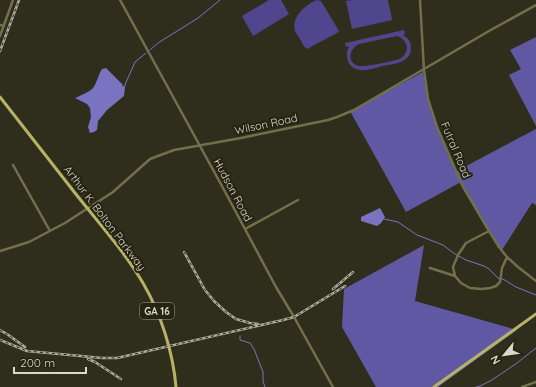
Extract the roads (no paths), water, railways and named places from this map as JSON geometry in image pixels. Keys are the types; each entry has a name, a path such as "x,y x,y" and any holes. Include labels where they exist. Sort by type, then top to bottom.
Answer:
{"main road":[{"name":"Arthur K. Bolton Parkway","path":"0,97 118,248 143,283 158,315 169,346 176,387"},
{"path":"434,387 536,314"}],"street":[{"path":"0,36 13,0"},
{"name":"Hudson Road","path":"120,0 276,287 333,387"},
{"name":"Futral Road","path":"420,0 424,70 428,99 437,127 462,185 499,247 518,268 535,280"},
{"name":"Wilson Road","path":"0,252 29,242 88,209 113,192 150,159 169,152 200,145 241,138 337,117 354,110 489,31 536,6"},
{"path":"0,25 4,26"},
{"path":"13,165 50,231"},
{"path":"245,229 298,200"},
{"path":"489,231 466,243 458,255 453,267 455,276 461,283 470,288 482,289 496,286 500,282 502,268 507,257"},
{"path":"430,268 455,276"},
{"path":"522,387 536,382"}],"waterway":[{"path":"150,50 158,43 198,18 220,0"},
{"path":"124,87 135,62 146,53"},
{"path":"384,219 398,222 417,235 443,245 466,260 484,266 499,279 503,279 516,287 536,295"},
{"path":"240,336 240,340 250,343 254,349 263,372 265,387"},
{"path":"476,387 492,380 536,348"}],"railway":[{"path":"0,51 19,0"},
{"path":"184,252 205,290 214,301 236,319 258,324"},
{"path":"333,289 353,272"},
{"path":"0,340 27,351 117,358 294,317 345,286"},
{"path":"0,330 25,347"},
{"path":"88,359 121,379"}]}
